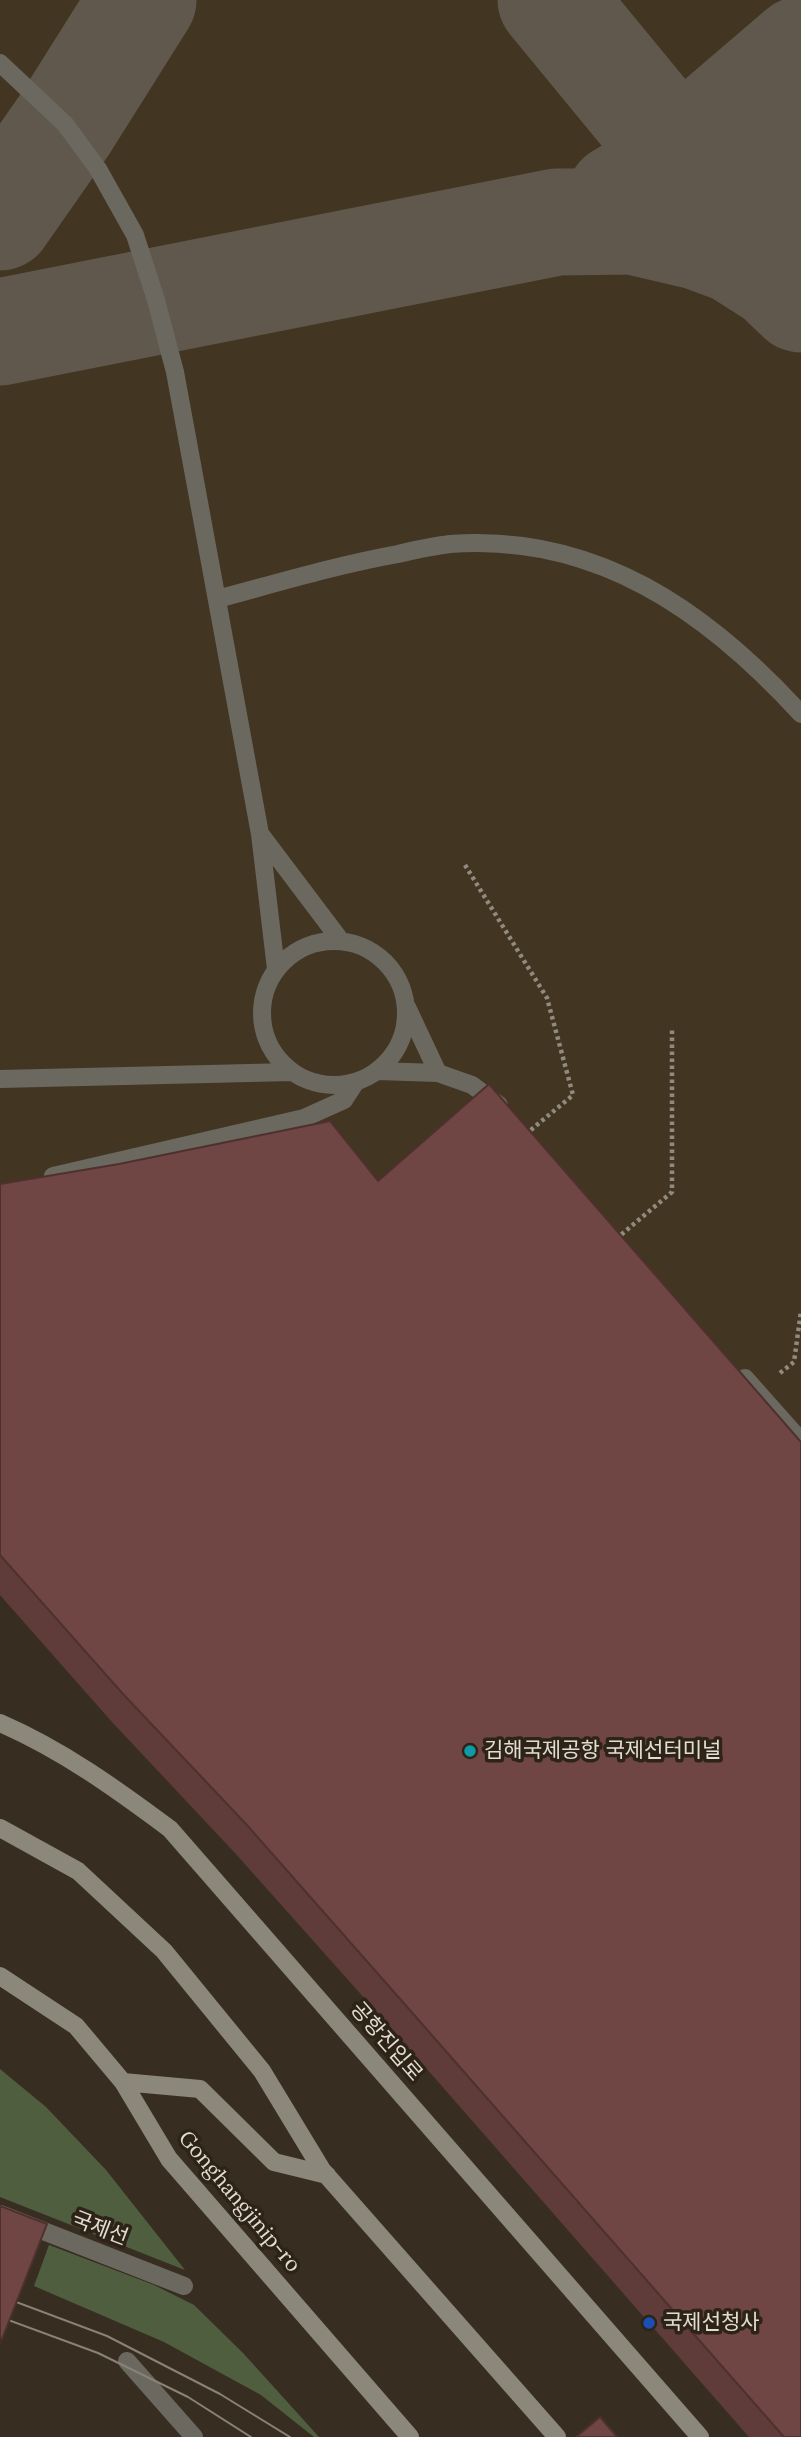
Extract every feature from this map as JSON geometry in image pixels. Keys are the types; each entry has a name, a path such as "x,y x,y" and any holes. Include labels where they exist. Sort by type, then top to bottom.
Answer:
{"main road":[{"name":"공항진입로","path":"0,1723 42,1742 110,1784 170,1829 700,2437"},
{"path":"0,1828 78,1871 164,1951 262,2071 327,2175 557,2437"},
{"name":"Gonghangjinip-ro","path":"1,1974 76,2026 123,2082 169,2159 410,2437"},
{"path":"123,2082 200,2089 274,2162 327,2175"}],"street":[{"path":"0,63 65,124 99,169 135,235 156,300 175,372 260,834 276,969"},
{"path":"217,599 368,559 447,544 491,542 545,551 602,565 663,595 740,653 801,714"},
{"path":"260,834 341,941"},
{"path":"407,1005 405,1030 395,1053 377,1071 355,1083 332,1086 310,1082 291,1072 274,1055 264,1035 261,1012 265,989 276,969 294,952 316,942 341,941 365,947 386,961 400,981 407,1005 438,1073"},
{"path":"377,1071 438,1073 472,1085 513,1119"},
{"path":"0,1079 291,1072"},
{"path":"40,1179 304,1118 344,1100 355,1083"},
{"path":"736,1368 801,1441"},
{"name":"국제선","path":"0,2214 184,2286"},
{"path":"127,2361 194,2437"}],"path":[{"path":"465,865 547,998 573,1095 520,1139"},
{"path":"610,1244 672,1192 672,1028"},
{"path":"775,1377 794,1362 801,1311"}],"shaded area":[{"path":"0,0 801,0 801,1482 368,1209 0,1211"}],"green space":[{"path":"0,2069 46,2107 106,2170 185,2270 0,2197"},
{"path":"49,2245 154,2285 194,2305 243,2353 319,2437 314,2437 261,2395 164,2342 34,2286"}],"building":[{"name":"김해국제공항 국제선터미널","path":"489,1084 801,1442 801,2437 784,2437 246,1824 123,1694 0,1555 0,1184 119,1164 330,1121 378,1181"},
{"path":"0,2206 47,2224 2,2339 0,2338"},
{"path":"600,2417 617,2437 576,2437"}],"taxiway":[{"path":"0,217 65,124 143,0"},
{"path":"551,0 681,158 776,267"},
{"path":"620,197 681,158 717,122 801,50"},
{"path":"801,124 786,206 801,279"},
{"path":"0,332 557,222 632,221 701,237 736,250 777,276 801,299"}],"tram line":[{"path":"0,2296 107,2336 220,2394 290,2437"},
{"path":"0,2317 98,2353 188,2397 251,2437"}],"place":[{"name":"김해국제공항 국제선터미널","path":"470,1751"},
{"name":"국제선청사","path":"649,2323"}]}
